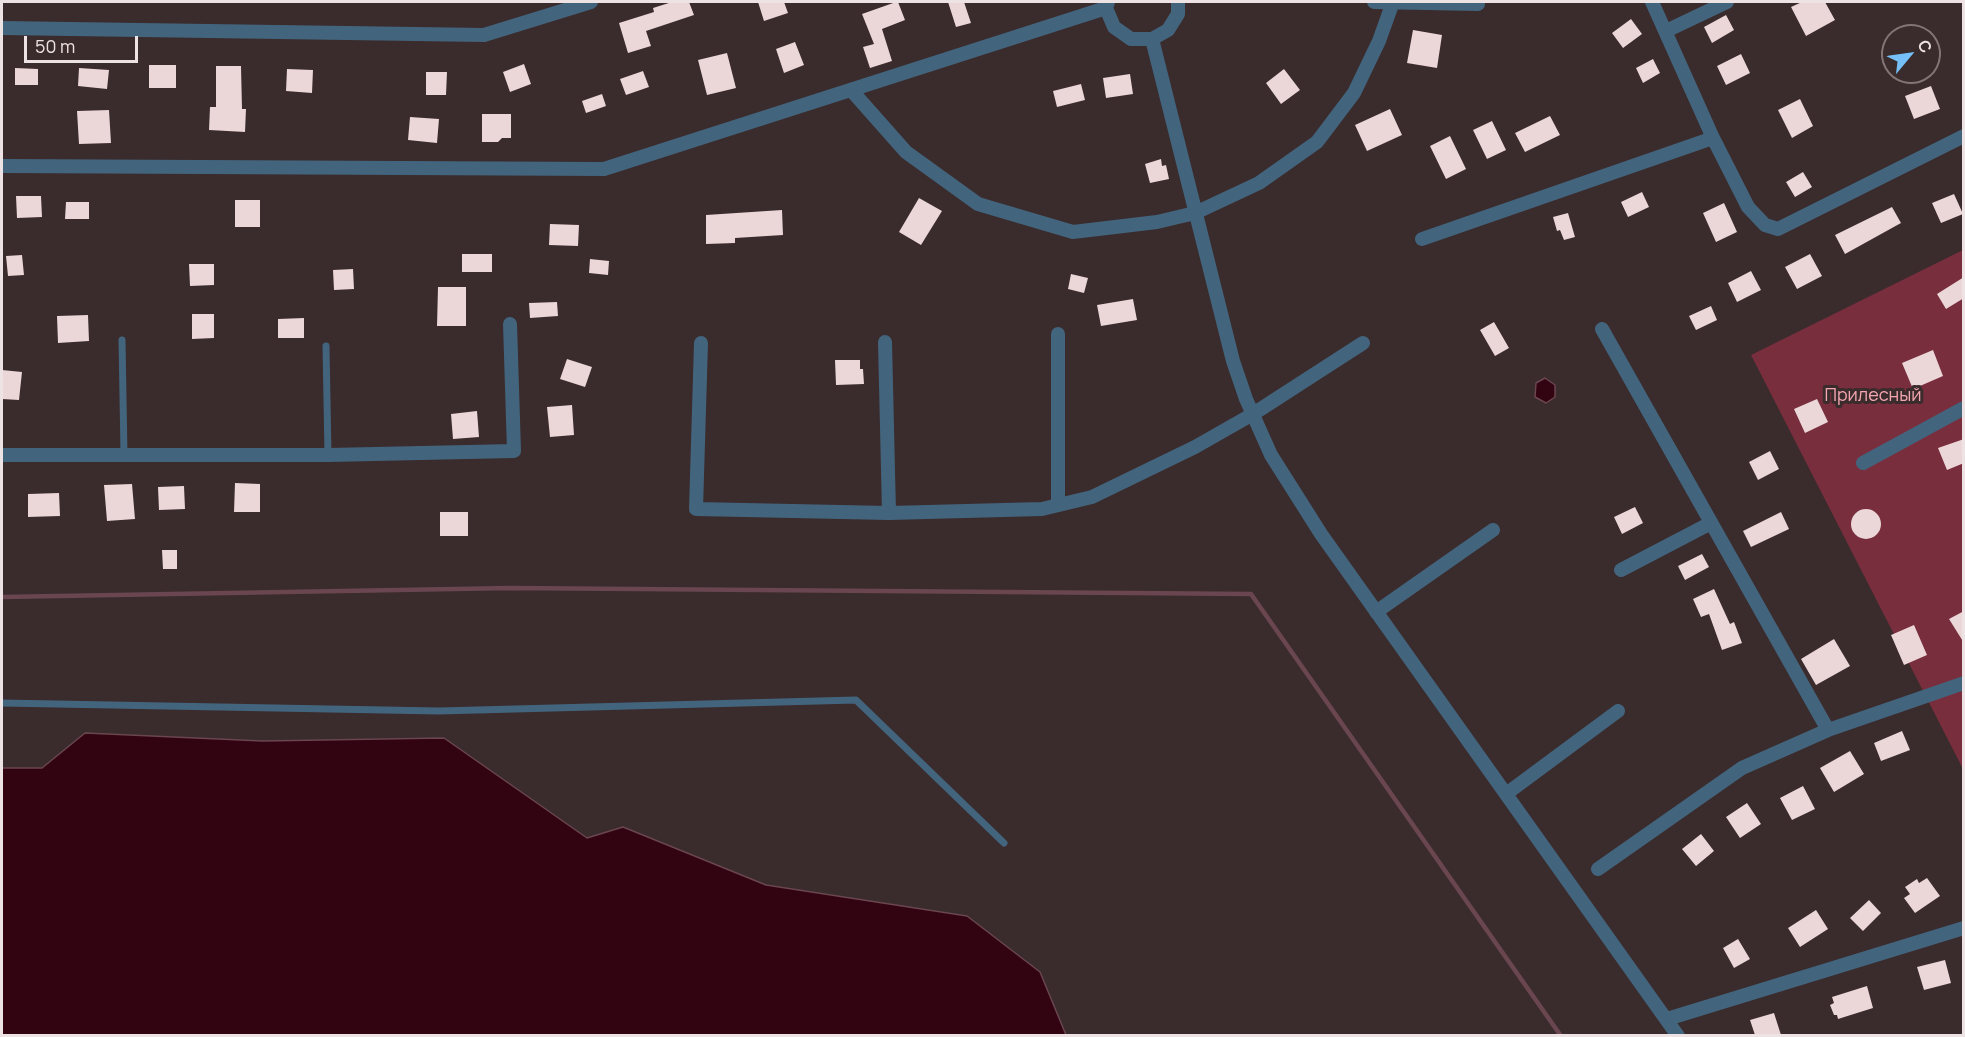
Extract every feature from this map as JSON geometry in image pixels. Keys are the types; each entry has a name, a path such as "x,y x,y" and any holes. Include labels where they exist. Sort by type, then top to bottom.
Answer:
{"street":[{"path":"2,28 484,35 591,2"},
{"path":"2,166 604,170 852,91 1107,5 1114,27 1131,39 1152,39 1168,30 1178,14 1178,2"},
{"path":"1374,2 1478,4"},
{"path":"852,91 906,152 978,204 1073,232 1157,222 1196,213 1259,183 1317,142 1354,93 1379,41 1393,2"},
{"path":"1652,2 1713,138 1748,207 1765,225 1778,229 1964,136"},
{"path":"1666,31 1727,2"},
{"path":"1152,39 1233,361 1252,414 1271,455 1321,534 1678,1035"},
{"path":"1422,239 1713,138"},
{"path":"2,455 328,455 514,452 510,324"},
{"path":"1602,329 1828,730"},
{"path":"1058,334 1058,505"},
{"path":"885,342 889,513"},
{"path":"701,343 696,509 889,513 1042,509 1092,497 1195,447 1252,414 1363,343"},
{"path":"1863,463 1964,408"},
{"path":"1621,570 1711,524"},
{"path":"1376,612 1493,530"},
{"path":"1598,869 1742,768 1828,730 1964,683"},
{"path":"1506,794 1618,711"},
{"path":"1667,1019 1964,928"}],"lane":[{"path":"122,340 124,454"},
{"path":"326,346 328,455"},
{"path":"2,703 439,711 856,699 1004,843"}],"green space":[{"name":"Прилесный","path":"1963,250 1963,769 1751,355"}],"shaded area":[{"path":"1545,378 1555,385 1555,397 1546,403 1535,397 1536,383"},
{"path":"85,733 262,741 444,738 587,838 623,827 766,885 967,916 1040,972 1066,1035 2,1035 2,768 42,768"}],"building":[{"path":"672,2 689,2 694,15 646,31 651,46 628,53 619,23 654,12 653,8"},
{"path":"758,2 784,2 788,13 764,21"},
{"path":"896,2 905,20 882,29 892,61 870,68 863,47 874,44 862,14"},
{"path":"948,2 964,2 971,23 956,27"},
{"path":"1802,2 1825,2 1835,20 1806,36 1791,7"},
{"path":"1726,15 1734,30 1712,43 1704,27"},
{"path":"1631,19 1642,34 1623,48 1612,33"},
{"path":"1413,30 1442,35 1437,68 1407,63"},
{"path":"795,42 804,65 784,73 776,49"},
{"path":"727,53 736,88 707,95 698,60"},
{"path":"1741,54 1750,73 1726,85 1717,66"},
{"path":"1653,59 1660,73 1643,83 1636,68"},
{"path":"524,64 531,84 510,92 503,72"},
{"path":"149,65 176,65 176,88 149,88"},
{"path":"216,66 241,66 242,109 246,109 245,132 209,130 210,107 216,107"},
{"path":"15,68 38,69 38,85 15,85"},
{"path":"79,68 109,70 107,89 78,86"},
{"path":"287,69 313,70 312,93 286,91"},
{"path":"1284,69 1300,90 1281,104 1266,83"},
{"path":"643,71 649,87 626,95 620,79"},
{"path":"426,72 447,72 446,95 426,95"},
{"path":"1130,74 1133,94 1106,98 1103,78"},
{"path":"1081,84 1085,100 1057,107 1053,91"},
{"path":"1931,86 1940,109 1914,119 1905,96"},
{"path":"602,94 606,106 586,113 582,101"},
{"path":"1800,99 1813,126 1792,138 1778,110"},
{"path":"1390,109 1402,135 1367,151 1355,125"},
{"path":"109,110 111,143 79,144 77,111"},
{"path":"482,114 511,114 511,138 502,138 498,142 482,142"},
{"path":"1550,116 1560,135 1525,152 1515,133"},
{"path":"410,117 439,119 437,143 408,140"},
{"path":"1492,121 1506,150 1487,159 1473,130"},
{"path":"1450,136 1466,169 1446,179 1430,146"},
{"path":"1161,159 1162,166 1166,165 1169,179 1150,183 1145,164"},
{"path":"1803,172 1812,187 1795,197 1786,182"},
{"path":"1642,192 1649,207 1628,217 1621,202"},
{"path":"1954,194 1963,214 1941,223 1932,203"},
{"path":"16,196 41,196 42,217 17,218"},
{"path":"919,198 942,211 921,245 899,232"},
{"path":"235,200 260,200 260,227 235,227"},
{"path":"66,202 89,202 89,219 65,219"},
{"path":"1724,203 1737,232 1716,242 1703,213"},
{"path":"1892,207 1901,223 1845,254 1835,235"},
{"path":"782,210 783,235 735,238 735,243 706,244 706,215"},
{"path":"1568,213 1575,237 1564,240 1560,230 1557,231 1553,217"},
{"path":"550,224 579,225 578,246 549,245"},
{"path":"462,254 492,254 492,272 462,272"},
{"path":"1810,254 1822,276 1797,289 1785,267"},
{"path":"22,255 24,275 8,276 6,256"},
{"path":"590,259 609,261 608,275 589,273"},
{"path":"189,264 214,264 214,285 190,286"},
{"path":"353,269 354,289 334,290 333,270"},
{"path":"1751,271 1761,290 1737,302 1728,283"},
{"path":"1071,274 1088,278 1084,293 1068,289"},
{"path":"1964,277 1964,298 1946,309 1937,294"},
{"path":"438,287 466,287 466,326 437,326"},
{"path":"1133,299 1137,320 1101,326 1097,305"},
{"path":"557,302 558,316 530,318 529,303"},
{"path":"1711,306 1717,320 1696,330 1689,316"},
{"path":"192,314 214,314 214,338 192,339"},
{"path":"88,315 89,341 58,343 57,316"},
{"path":"304,318 304,338 278,338 278,319"},
{"path":"1494,322 1509,348 1495,356 1480,330"},
{"path":"1933,350 1943,376 1913,389 1902,363"},
{"path":"567,359 592,367 585,387 560,379"},
{"path":"835,360 860,360 864,384 836,385"},
{"path":"2,370 22,372 19,400 2,399"},
{"path":"1817,399 1828,422 1805,433 1794,409"},
{"path":"572,405 574,435 550,437 547,407"},
{"path":"477,411 479,437 453,439 451,414"},
{"path":"1964,439 1964,463 1947,470 1938,448"},
{"path":"1770,451 1779,469 1758,480 1749,462"},
{"path":"235,483 260,484 260,512 234,512"},
{"path":"132,484 135,519 107,521 104,485"},
{"path":"184,486 185,509 159,510 158,487"},
{"path":"59,493 60,516 28,517 28,494"},
{"path":"1635,507 1643,523 1622,534 1614,517"},
{"path":"1866,509 1872,510 1880,518 1880,530 1872,538 1866,539 1860,538 1852,530 1851,524 1852,518 1860,510"},
{"path":"440,512 468,512 468,536 440,536"},
{"path":"1781,512 1789,529 1751,547 1743,531"},
{"path":"162,550 177,550 177,569 163,569"},
{"path":"1702,554 1709,567 1685,580 1678,566"},
{"path":"1714,589 1730,624 1734,622 1742,643 1722,650 1709,614 1701,617 1693,599"},
{"path":"1964,611 1964,643 1949,619"},
{"path":"1914,625 1927,655 1904,665 1891,635"},
{"path":"1834,639 1850,666 1816,685 1801,659"},
{"path":"1902,731 1910,750 1881,761 1874,743"},
{"path":"1850,751 1864,774 1834,792 1820,768"},
{"path":"1803,786 1815,809 1792,820 1780,798"},
{"path":"1747,803 1761,824 1740,838 1726,817"},
{"path":"1701,834 1714,851 1696,866 1682,849"},
{"path":"1927,878 1940,896 1915,913 1904,898 1910,894 1905,887 1917,879 1919,883"},
{"path":"1869,900 1881,913 1863,931 1850,918"},
{"path":"1816,910 1828,929 1800,947 1788,928"},
{"path":"1738,939 1750,959 1734,968 1723,948"},
{"path":"1945,960 1951,983 1924,990 1917,967"},
{"path":"1867,986 1873,1008 1838,1019 1837,1015 1834,1015 1830,1005 1834,1003 1832,997"},
{"path":"1774,1013 1781,1035 1755,1035 1750,1020"}],"waterway":[{"path":"2,597 511,588 1251,594 1561,1036"}]}
